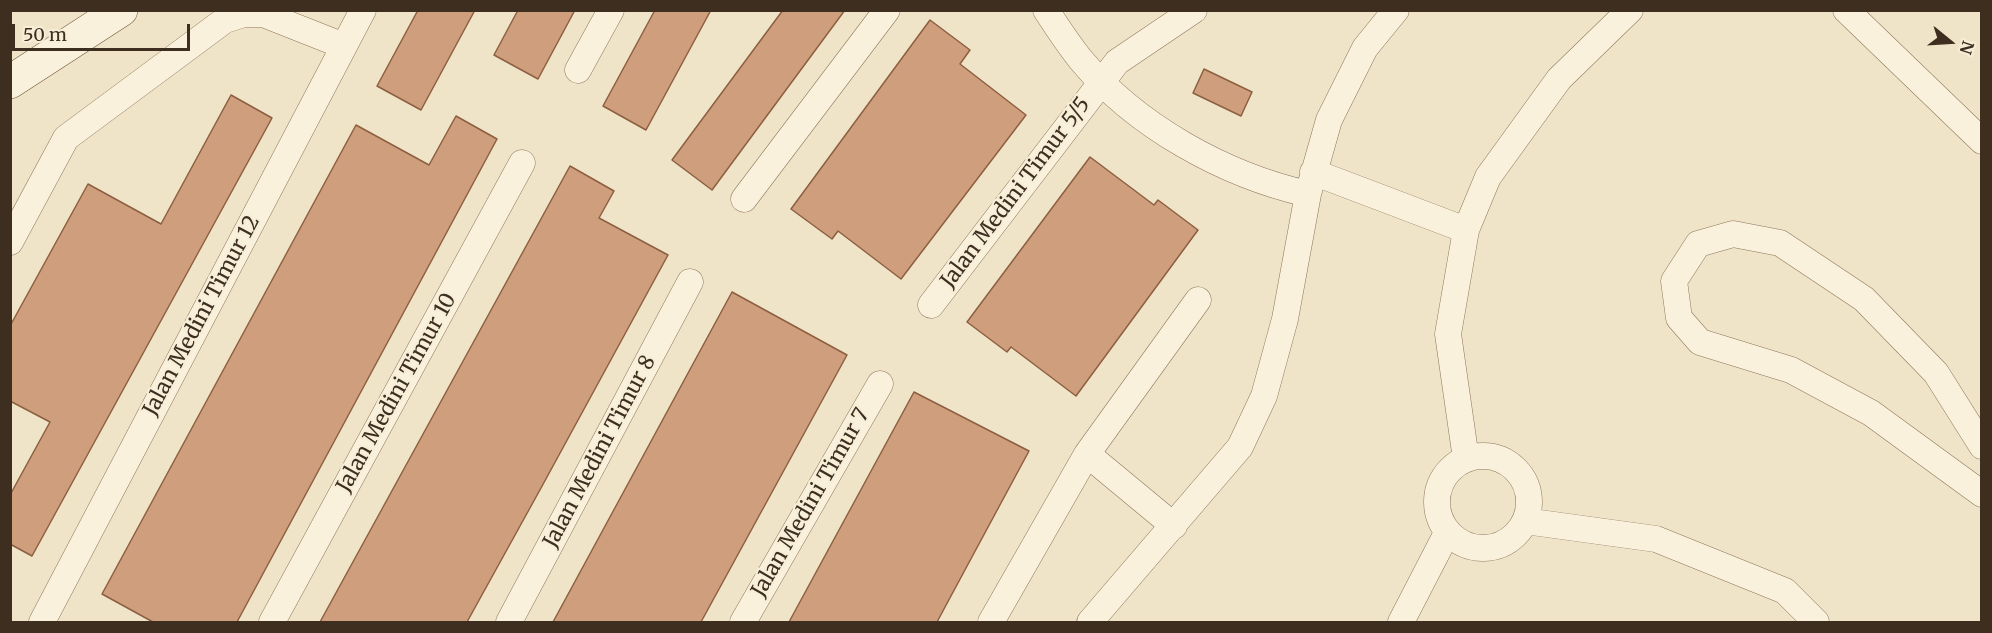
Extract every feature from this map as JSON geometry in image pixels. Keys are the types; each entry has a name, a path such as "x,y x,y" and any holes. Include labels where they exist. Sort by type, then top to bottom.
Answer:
{"street":[{"path":"10,82 121,10"},
{"name":"Jalan Medini Timur 12","path":"42,622 363,10"},
{"path":"578,70 611,10"},
{"path":"744,199 887,10"},
{"path":"1046,10 1081,60 1101,81 1149,123 1203,154 1277,187 1310,183 1466,230"},
{"name":"Jalan Medini Timur 5/5","path":"931,305 1117,62 1194,10"},
{"path":"1090,622 1240,447 1264,396 1285,320 1310,183 1329,120 1365,48 1396,10"},
{"path":"1466,459 1448,334 1466,230 1488,177 1559,79 1630,10"},
{"path":"1846,10 1982,141"},
{"path":"10,242 66,138 225,20 244,14 262,14 344,46"},
{"name":"Jalan Medini Timur 10","path":"272,622 522,163"},
{"path":"1982,446 1936,373 1864,299 1780,243 1733,234 1698,244 1674,281 1679,318 1700,342 1791,370 1871,413 1982,494"},
{"name":"Jalan Medini Timur 8","path":"509,622 690,282"},
{"path":"991,622 1087,454 1198,300"},
{"name":"Jalan Medini Timur 7","path":"743,622 880,384"},
{"path":"1087,454 1174,526"},
{"path":"1484,456 1502,460 1516,470 1526,486 1529,503 1525,521 1514,536 1499,546 1480,549 1462,544 1447,533 1437,513 1438,491 1448,471 1466,459 1484,456"},
{"path":"1525,521 1656,539 1785,591 1816,622"},
{"path":"1401,622 1447,533"}],"building":[{"path":"418,10 475,10 421,110 377,86"},
{"path":"518,10 575,10 538,79 494,55"},
{"path":"655,10 711,10 646,130 603,106"},
{"path":"783,10 845,10 712,190 672,160"},
{"path":"930,20 970,50 960,64 1026,115 901,279 838,231 832,239 791,209"},
{"path":"1204,69 1252,92 1241,116 1193,93"},
{"path":"231,95 272,118 32,556 10,544 10,495 50,422 10,401 10,326 88,184 161,224"},
{"path":"456,116 497,139 237,622 153,622 102,594 356,125 429,165"},
{"path":"1090,157 1154,205 1158,200 1198,230 1076,396 1011,347 1007,352 967,322"},
{"path":"570,166 614,191 599,218 668,255 541,488 467,622 320,622"},
{"path":"732,292 847,355 701,622 553,622"},
{"path":"914,392 1029,451 937,622 789,622"}]}
